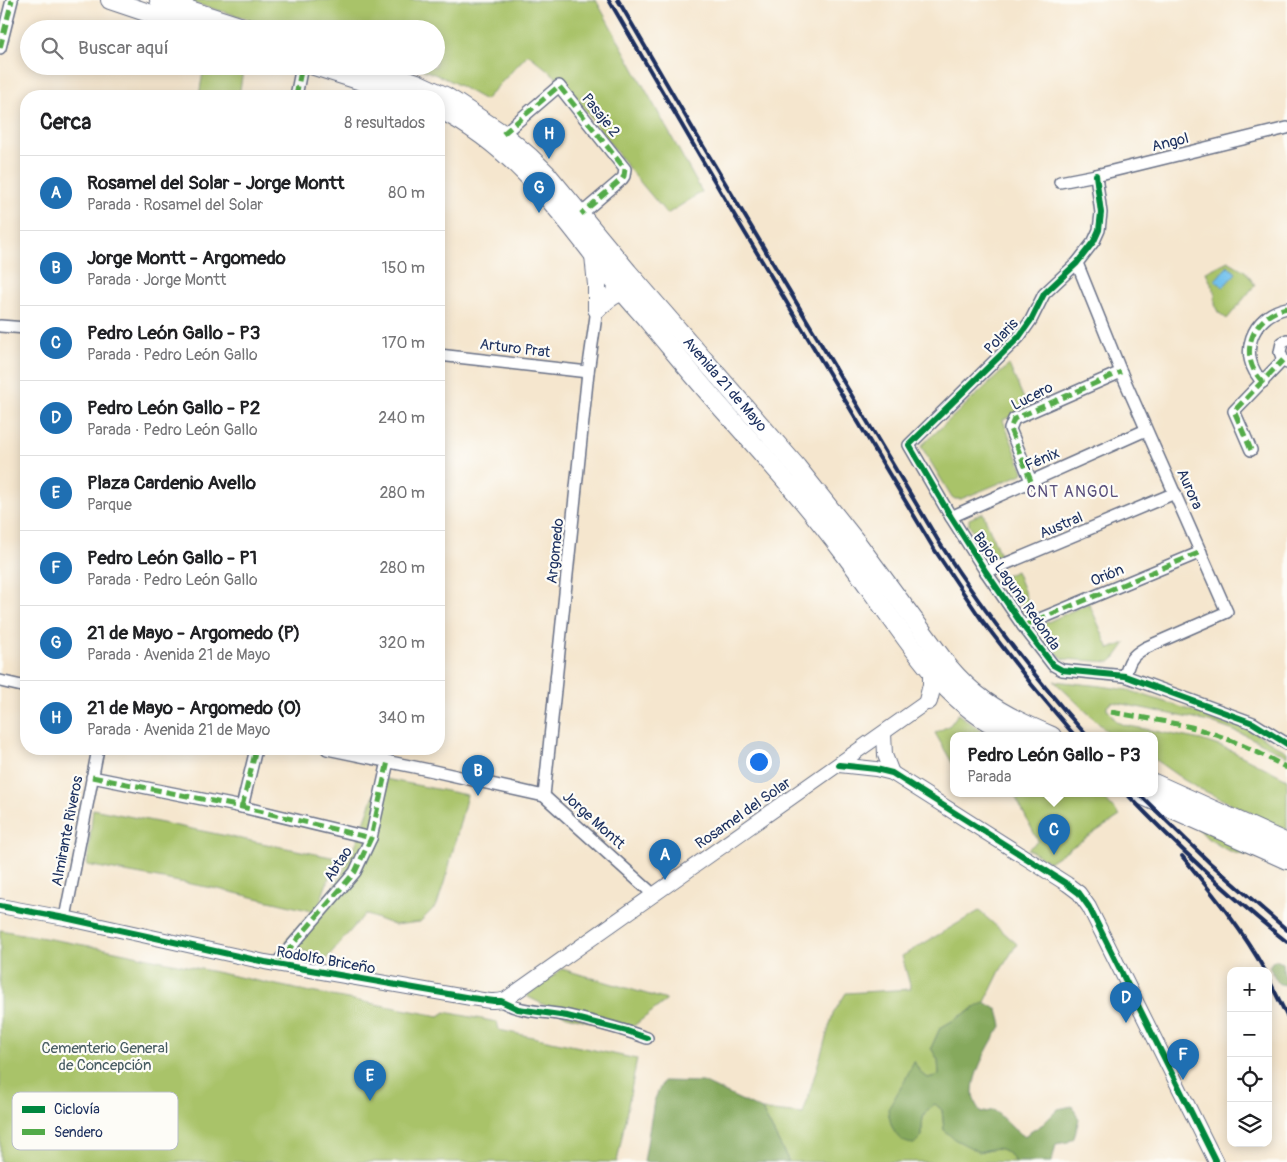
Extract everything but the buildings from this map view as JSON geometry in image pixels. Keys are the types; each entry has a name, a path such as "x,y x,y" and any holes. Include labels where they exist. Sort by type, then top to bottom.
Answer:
{"main road":[{"path":"110,0 169,20"},
{"path":"159,0 221,20"},
{"path":"342,75 389,90"},
{"name":"Avenida 21 de Mayo","path":"393,75 432,90"},
{"name":"Avenida 21 de Mayo","path":"445,96 503,134 546,173 797,467 858,544 937,652 959,678 978,696 994,707 1018,721 1043,732"},
{"name":"Avenida 21 de Mayo","path":"445,113 474,130 505,153 552,202 623,292 813,513 932,673 972,711 1006,732"},
{"path":"594,254 597,310"},
{"path":"597,310 610,297 623,292 635,292 650,296"},
{"path":"928,701 932,685 932,673"},
{"path":"928,701 941,696 955,696"},
{"path":"1160,786 1287,842"},
{"path":"1146,797 1287,860"}],"street":[{"path":"0,48 12,0"},
{"path":"297,90 300,75"},
{"name":"Pasaje 2","path":"503,134 559,86 625,169 622,179 581,214"},
{"name":"Angol","path":"1060,182 1096,175 1287,128"},
{"name":"Polaris","path":"909,445 1019,338 1031,320 1044,294 1078,263 1094,241 1099,230 1101,213 1096,175"},
{"name":"Aurora","path":"1078,263 1121,372 1226,612 1144,648 1132,657 1125,676"},
{"path":"1263,382 1255,372 1252,364 1250,350 1252,337 1262,320 1270,314 1287,308"},
{"name":"Argomedo","path":"544,796 588,372 597,310"},
{"path":"0,326 20,328"},
{"path":"1251,450 1234,411 1285,362 1281,356 1280,348 1282,343 1287,340"},
{"name":"Arturo Prat","path":"445,356 588,372"},
{"name":"Lucero","path":"1031,480 1010,429 1014,419 1121,372"},
{"name":"Fénix","path":"951,516 1146,430"},
{"name":"Bajos Laguna Redonda","path":"909,445 986,572 1023,626 1053,665 1062,670 1125,676 1253,723 1287,744"},
{"name":"Austral","path":"986,572 1175,493"},
{"name":"Orión","path":"1023,626 1201,552"},
{"path":"0,681 20,686"},
{"name":"Rosamel del Solar","path":"501,1001 928,701"},
{"path":"884,732 885,755 892,773"},
{"name":"Almirante Riveros","path":"65,918 97,755"},
{"path":"242,808 255,755"},
{"name":"Jorge Montt","path":"358,755 544,796 654,895"},
{"name":"Abtao","path":"276,964 355,872 371,838 388,761"},
{"path":"839,765 876,769 892,773 1060,879 1079,893 1089,907 1216,1162"},
{"path":"92,777 242,808 371,838"},
{"name":"Rodolfo Briceño","path":"0,906 65,918 276,964 471,998 501,1001 518,1009 567,1016 647,1038"}],"green space":[{"path":"183,0 596,0 702,192 667,214 630,170 566,85 528,54 485,100 436,75 445,75 445,20 252,20"},
{"path":"202,75 242,75 240,90 200,90"},
{"path":"1228,261 1245,271 1255,285 1227,319 1216,308 1215,293 1206,272"},
{"path":"1009,365 1028,408 1003,420 1023,471 1022,474 961,499 955,499 921,446"},
{"path":"983,513 1000,555 991,558 969,524 969,519"},
{"path":"1016,571 1034,616 1028,614 1005,579 1006,576"},
{"path":"1089,603 1109,649 1126,643 1110,662 1064,659 1037,627"},
{"path":"1054,681 1128,690 1232,726 1244,722 1244,726 1287,752 1287,756 1245,735 1209,722 1113,702 1107,706 1107,709 1117,722 1124,725 1201,740 1228,749 1287,779 1287,830 1198,788 1158,762 1158,732 1108,732"},
{"path":"958,714 985,732 950,732 950,759 935,733 950,725"},
{"path":"380,778 467,795 448,870 437,905 420,922 394,925 365,914 326,959 285,942 312,911 218,889 87,865 93,809 336,858 319,905 340,876 348,861"},
{"path":"1016,797 1103,797 1120,816 1049,862 1028,849 1038,841"},
{"path":"1197,827 1287,866 1287,871 1257,857 1225,849 1207,838"},
{"path":"979,911 1017,944 1000,971 985,1002 940,1028 931,1048 938,1060 939,1075 928,1078 920,1072 914,1062 904,1082 922,1136 923,1118 927,1111 935,1104 942,1110 944,1130 979,1152 995,1148 1004,1150 1015,1162 788,1162 762,1110 803,1114 833,1014 846,993 911,989 902,956"},
{"name":"Cementerio General de Concepción","path":"0,930 106,949 305,991 439,1016 445,1012 497,1022 499,1030 637,1059 617,1162 0,1162"},
{"path":"1276,960 1282,963 1285,985 1278,983 1272,972 1272,967 1269,967"},
{"path":"562,969 667,1000 627,1031 567,1016 526,996"},
{"path":"985,1002 998,1010 1002,1025 977,1071 973,1091 975,1103 981,1113 994,1110 1024,1136 1043,1124 1058,1109 1072,1106 1079,1119 1074,1138 1068,1142 1056,1144 1052,1162 1015,1162 1004,1150 995,1148 979,1152 954,1139 944,1130 942,1110 935,1104 925,1114 922,1121 922,1136 914,1144 898,1137 892,1127 888,1109 914,1061 920,1072 928,1078 939,1075 938,1060 931,1048 940,1028"},
{"path":"663,1081 703,1082 762,1110 788,1162 644,1162 654,1101"}],"water":[{"path":"1228,266 1236,273 1223,287 1215,280"}],"railway":[{"path":"609,0 729,206 934,549 981,619 1032,685 1072,732"},
{"path":"618,0 939,542 1009,642 1084,732"},
{"path":"1130,797 1205,871 1287,942"},
{"path":"1142,797 1210,863 1287,930"},
{"path":"1182,856 1237,926 1263,967"},
{"path":"1272,986 1287,1016"}],"marked path":[{"path":"0,48 12,0"},
{"path":"297,90 300,75"},
{"path":"503,134 559,86 625,169 622,179 581,214"},
{"path":"1263,382 1255,372 1250,360 1252,338 1257,328 1265,319 1275,312 1287,308"},
{"path":"1251,450 1234,411 1283,360"},
{"path":"1031,481 1010,429 1014,419 1121,372"},
{"path":"1023,626 1201,552"},
{"path":"1111,712 1204,731 1240,744 1287,768"},
{"path":"242,807 255,755"},
{"path":"276,964 355,872 371,838 388,761"},
{"path":"92,777 242,807 371,838"}],"cycle path":[{"path":"1096,175 1101,213 1099,230 1094,241 1077,263 1044,294 1031,320 1019,337 909,445 986,572 1023,626 1053,665 1062,670 1125,676 1253,723 1287,744"},
{"path":"839,765 876,769 892,773 1079,893 1089,907 1216,1162"},
{"path":"0,906 65,918 265,962 471,998 501,1001 518,1009 567,1016 647,1038"}],"place":[{"name":"21 de Mayo - Argomedo (O)","path":"549,159"},
{"name":"21 de Mayo - Argomedo (P)","path":"539,213"},
{"name":"Jorge Montt - Argomedo","path":"478,796"},
{"name":"Pedro León Gallo - P3","path":"1054,855"},
{"name":"Rosamel del Solar - Jorge Montt","path":"665,880"},
{"name":"Pedro León Gallo - P2","path":"1126,1023"},
{"name":"Pedro León Gallo - P1","path":"1183,1080"},
{"name":"Plaza Cardenio Avello","path":"370,1101"}],"district":[{"name":"CNT ANGOL","path":"1073,491"}]}
